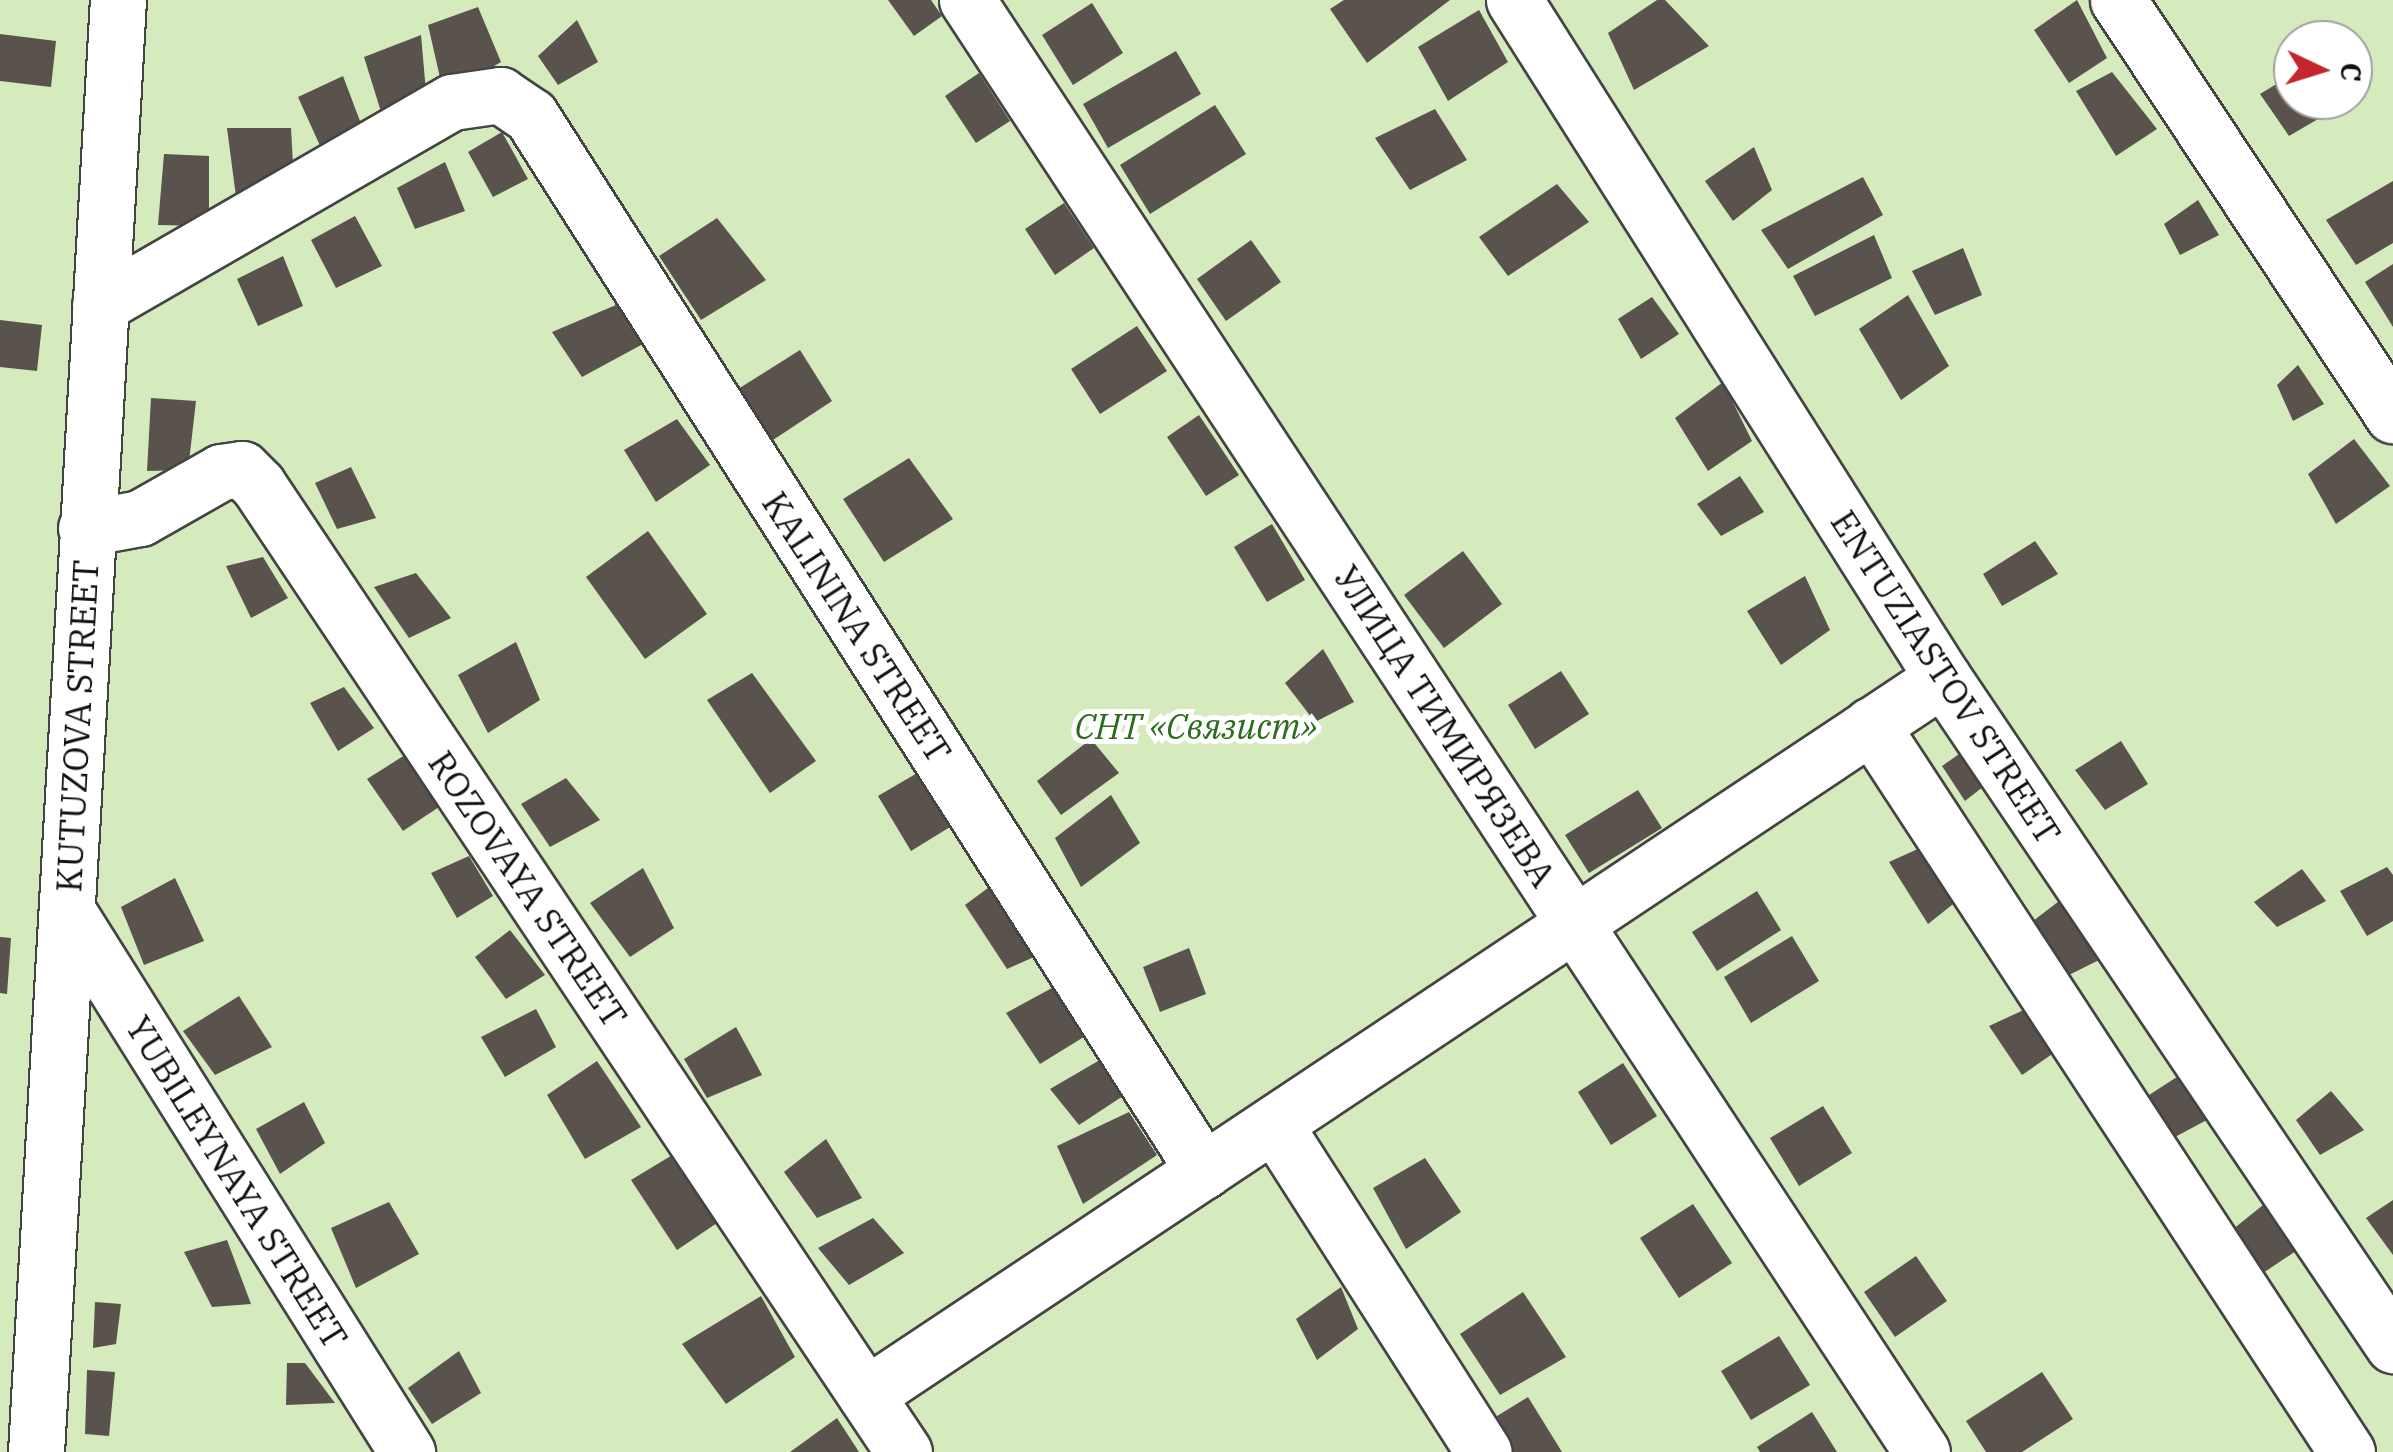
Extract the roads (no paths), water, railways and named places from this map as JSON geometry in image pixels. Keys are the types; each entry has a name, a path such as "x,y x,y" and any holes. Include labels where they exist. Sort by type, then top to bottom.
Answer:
{"street":[{"name":"KUTUZOVA STREET","path":"36,1452 118,0"},
{"name":"УЛИЦА ТИМИРЯЗЕВА","path":"967,0 1922,1452"},
{"name":"ENTUZIASTOV STREET","path":"1514,0 1943,678 2393,1344"},
{"path":"2118,0 2393,414"},
{"name":"KALININA STREET","path":"100,305 452,102 500,95 531,116 1204,1170"},
{"name":"ROZOVAYA STREET","path":"86,528 140,518 221,472 242,470 258,484 904,1452"},
{"path":"866,1396 1943,678"},
{"path":"1872,725 2347,1452"},
{"name":"YUBILEYNAYA STREET","path":"68,912 407,1452"},
{"path":"1274,1124 1484,1452"}],"park label":[{"name":"СНТ «Связист»","path":"1196,726"}]}
